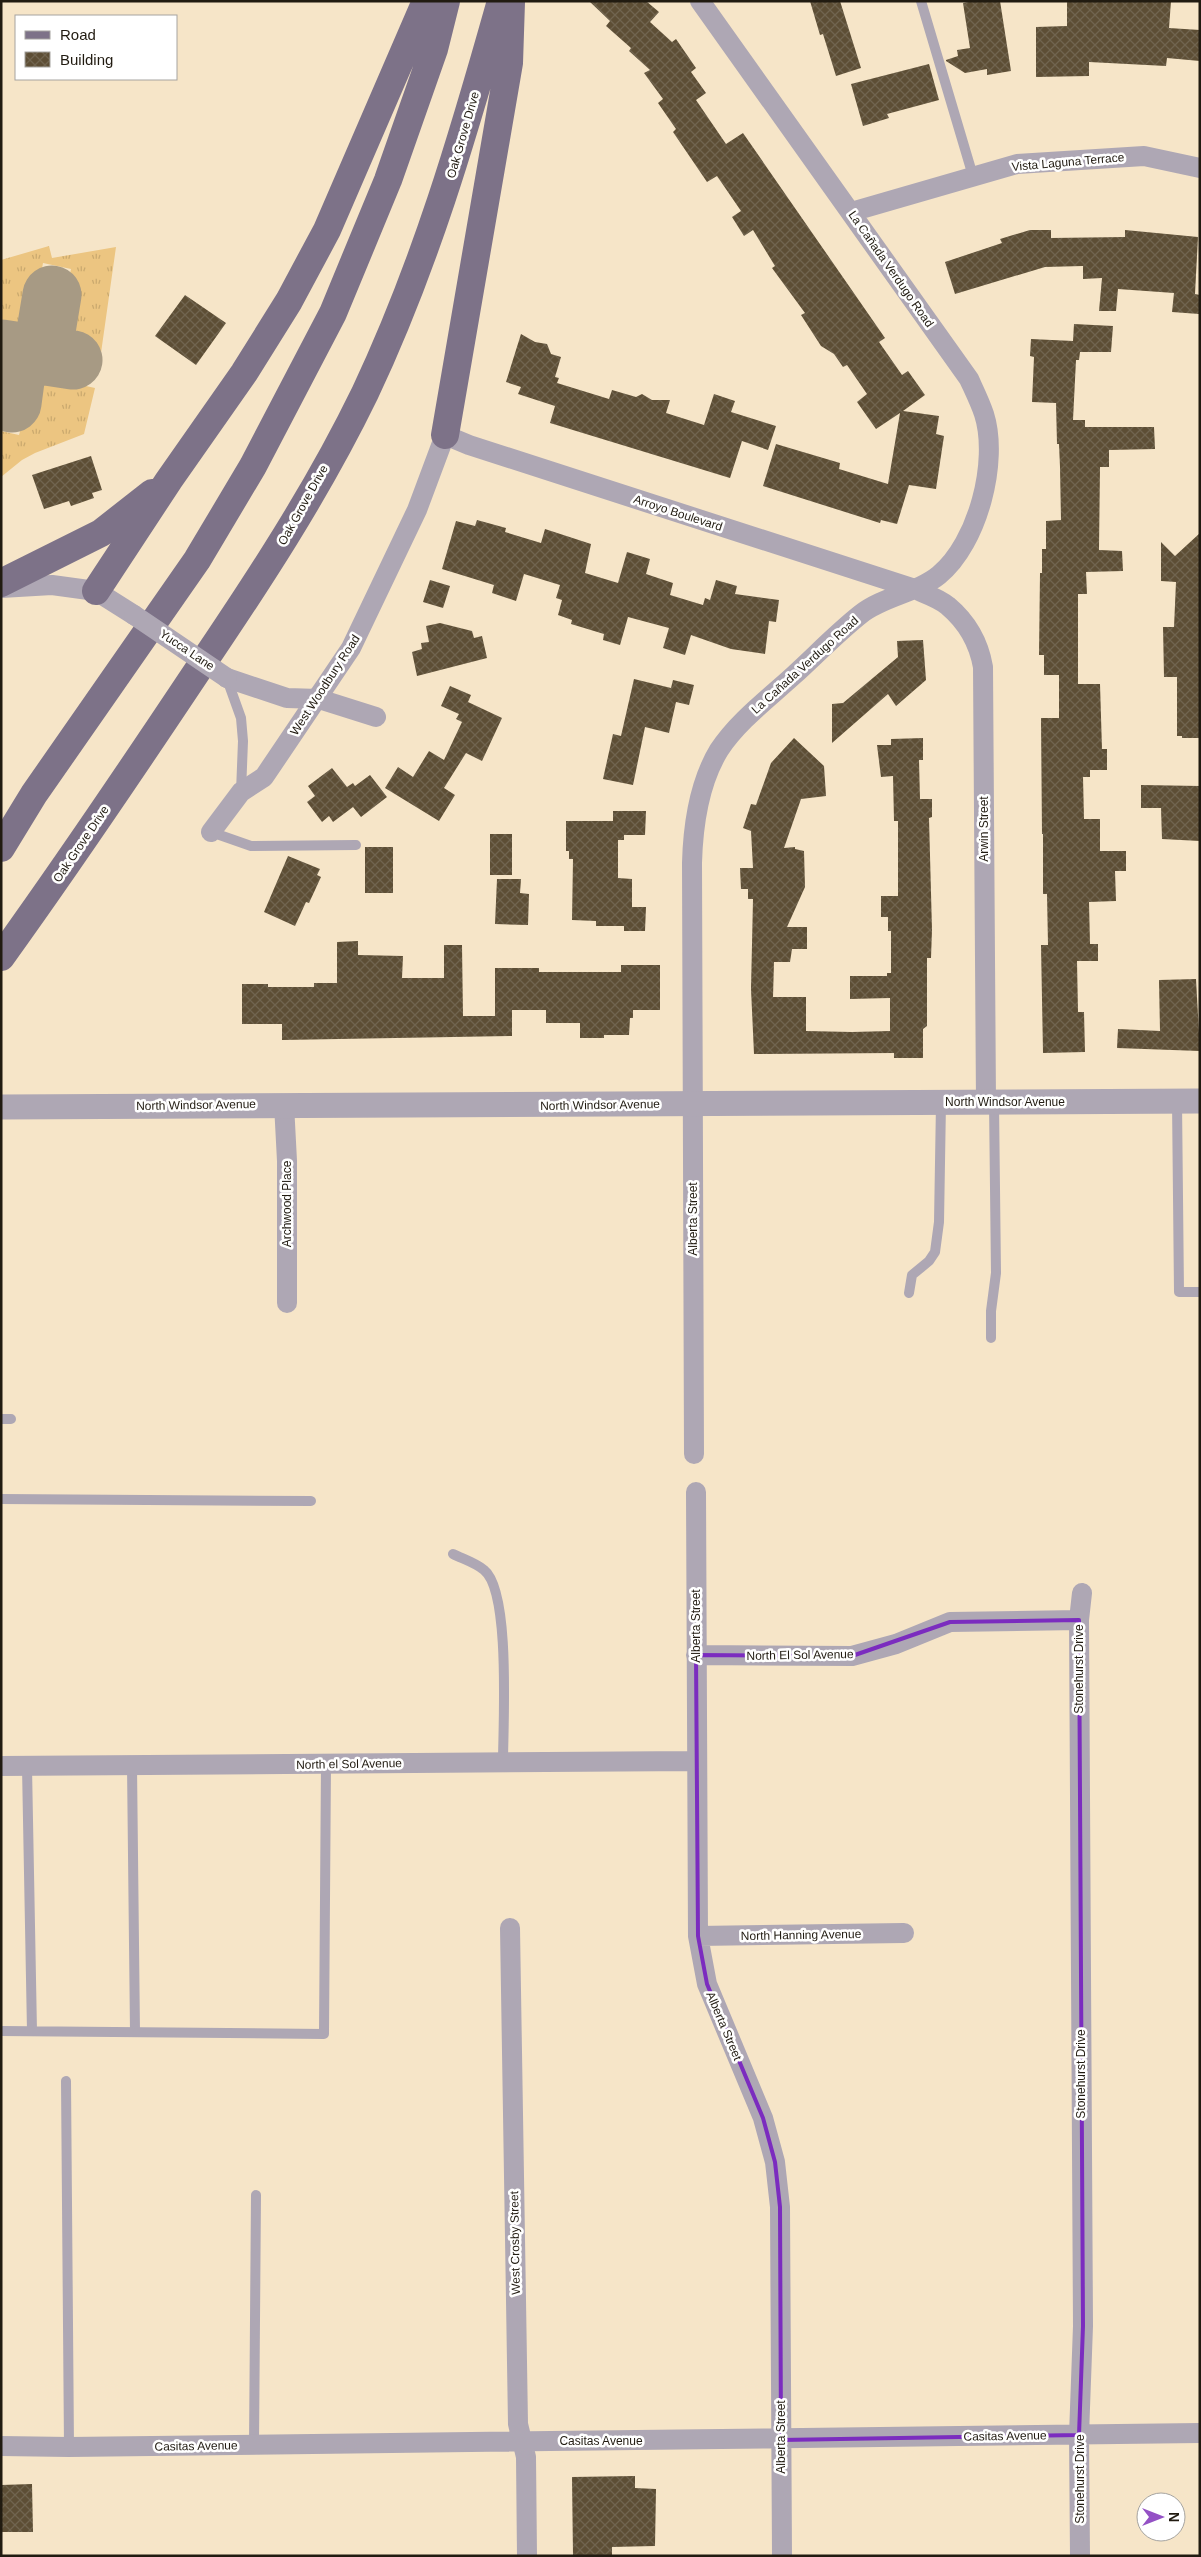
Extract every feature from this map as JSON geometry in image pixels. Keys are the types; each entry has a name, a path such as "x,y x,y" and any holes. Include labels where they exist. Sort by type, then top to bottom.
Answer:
{"main road":[{"path":"96,591 169,480 244,373 289,301 351,176 426,1"},
{"path":"1,848 34,794 198,560 258,457 341,296 391,171 434,49 446,1"},
{"name":"Oak Grove Drive","path":"1,957 124,780 282,544 364,394 407,297 442,204 501,1"},
{"path":"445,435 509,63 512,1"},
{"path":"1,583 101,533 169,480"}],"street":[{"name":"La Cañada Verdugo Road","path":"693,1104 693,828 706,779 720,750 747,718 863,612 938,576 955,559 971,528 985,488 989,451 984,414 969,379 700,1"},
{"name":"Vista Laguna Terrace","path":"851,212 1017,164 1144,156 1200,168"},
{"name":"Arroyo Boulevard","path":"445,435 470,446 912,588"},
{"name":"West Woodbury Road","path":"211,832 241,792 264,777 351,648 392,566 417,510 445,435"},
{"name":"Yucca Lane","path":"1,588 52,585 96,591 134,614 226,678 287,698 318,699 376,717"},
{"name":"Arwin Street","path":"912,588 948,605 970,632 980,649 983,667 990,1102"},
{"name":"North Windsor Avenue","path":"1,1107 284,1104 460,1106 1188,1101"},
{"name":"Archwood Place","path":"284,1104 287,1161 287,1303"},
{"name":"Alberta Street","path":"693,1104 694,1454"},
{"name":"Alberta Street","path":"696,1492 698,1936 707,1984 763,2118 775,2162 780,2207 782,2556"},
{"name":"Stonehurst Drive","path":"1080,2556 1079,2435 1083,2326 1079,1620 1082,1593"},
{"name":"North El Sol Avenue","path":"696,1655 852,1656 896,1644 950,1622 1079,1620"},
{"name":"North el Sol Avenue","path":"1,1766 696,1761"},
{"name":"West Crosby Street","path":"510,1928 518,2424 526,2457 527,2556"},
{"name":"North Hanning Avenue","path":"698,1936 904,1933"},
{"name":"Casitas Avenue","path":"1,2446 70,2447 781,2440 1200,2433"}],"lane":[{"path":"921,1 973,176"},
{"path":"226,678 241,718 243,741 241,792"},
{"path":"211,832 251,846 356,845"},
{"path":"1188,1101 1179,1292 1200,1292"},
{"path":"909,1293 912,1275 929,1261 935,1252 939,1222 941,1102"},
{"path":"990,1102 996,1273 991,1304 991,1338"},
{"path":"1,1499 311,1501"},
{"path":"453,1554 485,1570 496,1587 502,1626 503,1763"},
{"path":"1,2031 324,2034 326,1764"},
{"path":"132,1766 135,2032"},
{"path":"28,1767 32,2031"},
{"path":"66,2081 70,2447"},
{"path":"254,2445 256,2195"}],"highlighted area":[{"path":"1079,1620 1083,2326 1079,2435 781,2440 780,2207 775,2162 763,2118 707,1984 698,1936 696,1655 852,1656 950,1622"}],"green space":[{"path":"49,246 52,258 116,247 101,353 76,348 75,352 52,348 48,342 57,296 65,297 71,269 43,263 38,291 47,294 39,340 34,345 1,340 1,260"},
{"path":"1,358 9,359 12,366 7,402 1,400"},
{"path":"28,362 71,368 68,382 95,388 84,434 35,453 22,460 1,477 1,431 19,435 27,407 17,404 22,367"}],"building":[{"path":"589,1 646,1 659,12 650,22 672,42 676,39 696,68 691,72 706,93 696,100 726,144 743,133 885,338 879,342 902,375 908,371 925,395 903,411 939,416 936,434 944,436 936,489 909,485 897,524 881,520 880,523 763,486 776,444 840,463 839,469 888,484 900,413 876,429 857,402 867,394 847,365 843,367 834,354 821,346 801,315 805,313 772,268 775,266 753,230 744,236 732,217 741,211 717,176 707,182 673,132 676,129 658,103 663,99 644,73 650,70 629,51 631,48 606,26 610,21"},
{"path":"810,1 840,1 861,68 836,76 823,34 820,35"},
{"path":"1000,1 1011,71 987,75 987,69 965,73 946,61 958,56 957,50 970,48 963,3"},
{"path":"1067,1 1171,1 1169,28 1200,30 1200,61 1167,58 1166,66 1089,62 1089,76 1036,77 1036,27 1067,26"},
{"path":"929,64 939,100 887,114 889,118 863,126 851,84"},
{"path":"1030,230 1051,230 1051,238 1125,237 1125,230 1198,237 1195,294 1200,295 1199,314 1172,312 1174,293 1118,289 1116,311 1099,311 1102,278 1083,279 1083,266 1045,267 955,294 945,262 1002,243 1000,239"},
{"path":"185,295 226,323 196,365 155,336"},
{"path":"1074,324 1113,326 1111,352 1080,352 1079,360 1076,360 1073,420 1085,420 1085,427 1154,427 1155,449 1109,450 1109,467 1100,467 1099,550 1122,551 1123,571 1086,572 1087,594 1078,594 1078,684 1100,684 1102,749 1107,749 1107,770 1090,770 1090,777 1083,777 1084,819 1100,819 1100,851 1126,851 1126,871 1115,871 1116,901 1089,902 1090,944 1098,944 1098,961 1077,961 1078,1012 1084,1012 1085,1052 1043,1053 1041,945 1048,945 1047,894 1043,894 1041,718 1059,718 1059,675 1044,675 1044,655 1039,655 1040,573 1042,573 1042,549 1046,549 1046,521 1061,520 1056,403 1032,402 1034,357 1030,356 1031,339 1073,341"},
{"path":"521,334 535,342 547,344 551,354 561,357 555,377 559,378 557,383 609,399 612,390 636,397 642,394 652,400 670,400 666,413 704,425 714,394 735,401 731,412 776,426 768,450 742,441 730,478 550,423 555,406 518,394 521,387 506,382"},
{"path":"91,456 102,490 92,493 94,498 71,506 69,501 44,509 32,475"},
{"path":"477,520 506,528 505,532 541,543 545,529 591,544 585,573 618,583 627,552 650,559 646,574 673,583 670,595 703,605 705,598 710,600 716,580 737,586 735,594 779,600 776,622 769,621 765,654 731,649 691,635 685,655 663,648 669,628 628,617 620,645 603,640 604,634 571,624 572,620 558,615 562,600 556,598 560,585 524,574 516,601 492,593 494,585 442,569 456,521 475,526"},
{"path":"1200,533 1200,738 1182,738 1182,736 1177,736 1177,677 1164,677 1163,627 1174,627 1176,582 1161,581 1161,542 1175,556"},
{"path":"430,580 450,586 443,608 423,602"},
{"path":"440,623 472,631 474,638 482,636 487,658 417,676 412,652 422,649 421,643 429,642 426,626"},
{"path":"923,640 926,680 896,706 888,694 832,743 832,704 843,703 898,657 897,641"},
{"path":"634,679 671,688 673,680 694,685 689,705 676,702 669,733 645,727 633,785 603,779 613,734 621,736"},
{"path":"450,686 471,695 468,702 502,718 482,761 466,753 444,788 455,795 439,821 385,788 398,767 413,777 429,751 444,760 462,722 456,719 459,714 441,706"},
{"path":"794,738 824,766 826,796 801,799 784,848 795,847 795,849 804,851 805,887 787,927 807,927 807,949 792,949 790,962 774,962 773,997 806,997 806,1031 852,1032 890,1031 890,998 850,999 850,976 887,976 887,973 891,973 891,931 888,931 888,917 881,917 881,896 898,896 898,821 894,821 893,776 881,777 877,745 891,745 891,739 923,738 923,760 919,760 920,799 932,799 932,817 929,818 932,930 931,958 927,958 927,1026 923,1029 923,1058 894,1058 894,1053 754,1054 751,989 753,899 748,899 748,889 741,889 740,868 753,868 751,831 743,828 751,804 756,805 771,763"},
{"path":"332,768 347,787 353,783 355,786 370,775 387,797 361,817 353,807 333,822 329,816 322,822 307,802 315,796 308,786"},
{"path":"1141,785 1200,786 1200,841 1162,839 1161,808 1141,808"},
{"path":"613,811 646,811 645,835 624,835 624,840 618,840 618,878 632,879 632,907 646,907 645,931 624,931 624,926 596,926 596,921 572,920 573,859 569,859 569,851 566,851 566,821 613,821"},
{"path":"490,834 512,834 512,875 490,875"},
{"path":"365,847 393,847 393,893 365,893"},
{"path":"288,856 320,869 317,875 321,877 309,903 306,902 295,926 264,912"},
{"path":"497,879 521,879 520,893 529,894 528,925 495,924"},
{"path":"358,941 358,955 403,956 402,978 444,978 444,945 462,945 463,1016 495,1016 495,968 539,968 539,972 621,972 621,965 660,965 660,1010 633,1010 633,1018 630,1018 629,1035 604,1035 604,1038 580,1038 580,1023 546,1023 546,1010 512,1010 512,1036 282,1040 282,1024 242,1024 242,984 268,984 268,987 314,987 314,983 337,983 337,942"},
{"path":"1196,979 1200,1051 1117,1048 1118,1029 1160,1031 1159,980"},
{"path":"635,2476 635,2488 656,2489 655,2546 612,2547 612,2556 573,2556 572,2477"},
{"path":"32,2484 33,2532 1,2532 1,2485"}],"taxiway":[{"path":"42,355 52,295"},
{"path":"1,349 73,360"},
{"path":"12,403 19,351"}]}
